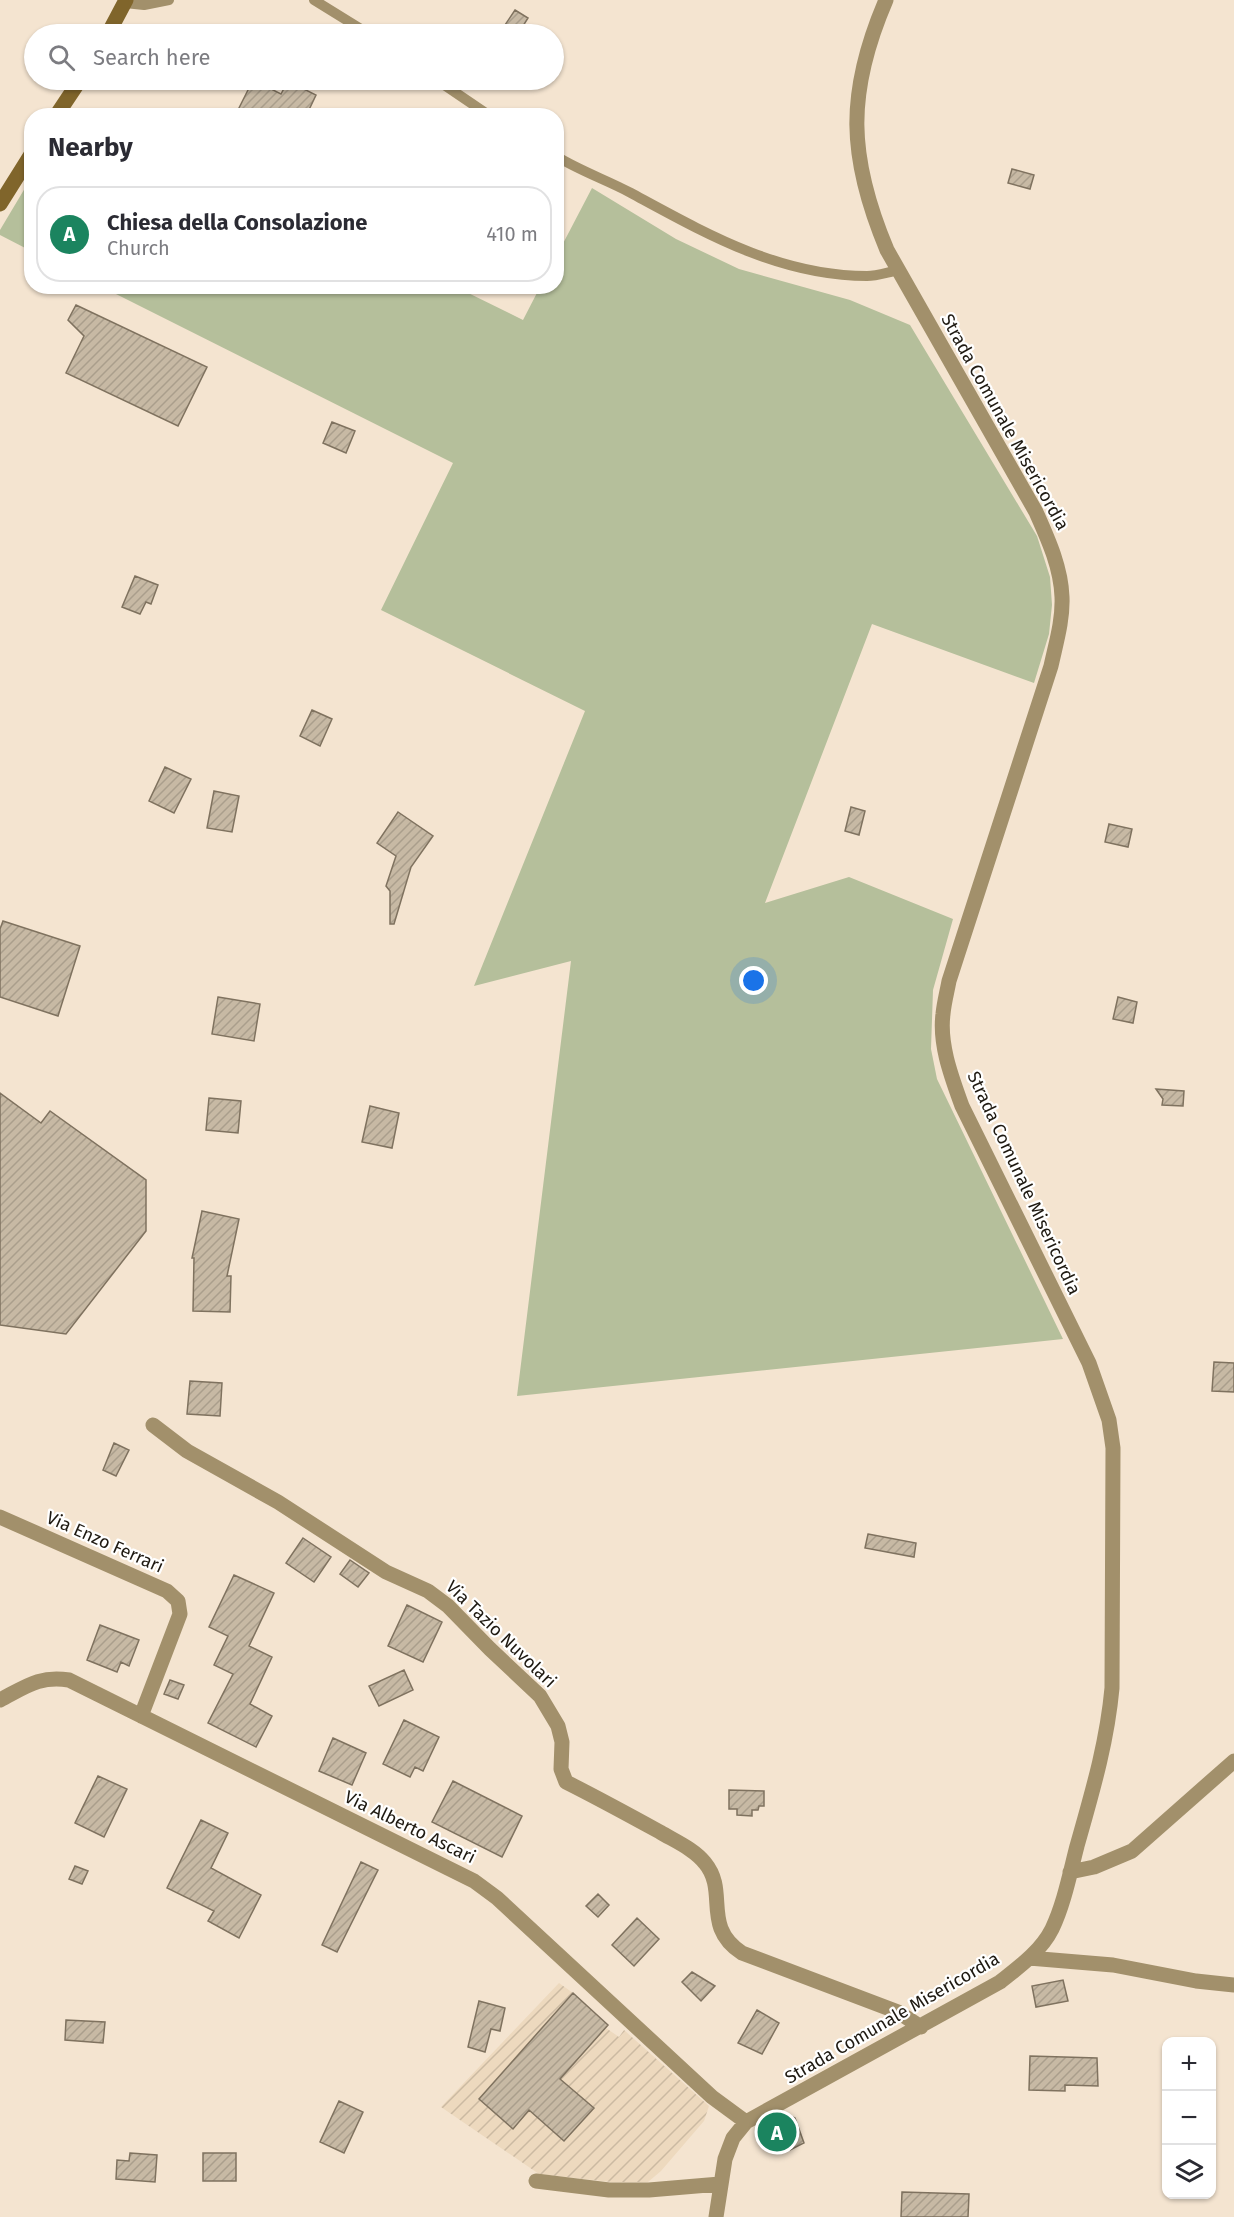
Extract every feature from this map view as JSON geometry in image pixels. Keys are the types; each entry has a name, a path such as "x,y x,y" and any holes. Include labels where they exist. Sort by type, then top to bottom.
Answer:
{"main road":[{"path":"113,24 125,2"},
{"path":"61,108 73,90"},
{"path":"0,204 24,166"}],"street":[{"name":"Strada Comunale Misericordia","path":"746,2122 1000,1982 1029,1958 1051,1931 1070,1872 1103,1752 1112,1688 1113,1448 1109,1420 1089,1363 962,1106 949,1070 942,1016 949,981 1051,666 1060,628 1062,596 1059,572 1050,543 1036,512 898,270 872,214 862,180 857,148 858,107 865,55 886,0"},
{"name":"Via Tazio Nuvolari","path":"153,1425 187,1451 278,1502 386,1572 428,1591 448,1606 540,1696 558,1726 562,1742 561,1769 566,1782 617,1808 693,1852 707,1865 714,1883 720,1929 730,1945 742,1953 898,2012 921,2026"},
{"name":"Via Enzo Ferrari","path":"0,1517 167,1591 178,1601 180,1614 141,1716"},
{"name":"Via Alberto Ascari","path":"0,1700 40,1680 53,1677 69,1680 474,1881 497,1898 712,2097 746,2122"},
{"path":"1070,1872 1094,1867 1132,1851 1234,1761"},
{"path":"1029,1958 1113,1965 1196,1981 1234,1985"},
{"path":"716,2217 725,2159 733,2138 746,2122"},
{"path":"536,2181 609,2190 649,2190 720,2184"}],"lane":[{"path":"125,2 144,5 169,0"},
{"path":"314,0 353,24"},
{"path":"452,90 478,108"},
{"path":"564,160 690,226 746,252 826,273 869,276 898,270"}],"shaded area":[{"path":"559,1983 608,2025 606,2028 619,2037 624,2030 709,2106 704,2121 661,2171 648,2182 611,2182 539,2174 441,2107"}],"green space":[{"path":"592,188 676,239 739,269 850,300 910,325 1037,536 1050,577 1052,605 1049,634 1034,683 872,624 765,903 849,877 953,919 933,990 931,1049 937,1079 1063,1339 517,1396 571,961 474,986 585,711 381,610 453,463 116,294 470,294 523,320 536,294 564,294 564,242"},
{"path":"24,190 24,247 0,235 0,230"}],"building":[{"path":"515,10 528,18 524,24 506,24"},
{"path":"248,90 273,90 281,94 283,90 306,90 316,95 310,108 239,108"},
{"path":"1012,169 1034,175 1030,189 1008,183"},
{"path":"76,305 207,367 178,426 66,373 84,336 68,320"},
{"path":"332,422 355,431 346,453 323,443"},
{"path":"135,576 158,585 151,604 146,602 140,614 122,607"},
{"path":"312,710 332,719 320,746 300,736"},
{"path":"165,767 191,779 174,813 149,801"},
{"path":"214,791 239,796 232,832 207,828"},
{"path":"851,807 865,811 859,835 845,831"},
{"path":"398,812 433,836 411,867 394,924 390,924 390,891 386,886 396,856 377,843"},
{"path":"1109,824 1132,829 1128,847 1105,842"},
{"path":"3,921 80,946 58,1016 0,997 0,929"},
{"path":"218,997 260,1004 254,1041 212,1034"},
{"path":"1118,997 1137,1002 1133,1023 1113,1019"},
{"path":"1156,1089 1184,1091 1183,1106 1162,1105 1163,1099"},
{"path":"0,1093 41,1123 50,1111 146,1180 146,1231 66,1334 0,1325"},
{"path":"209,1098 241,1101 238,1133 206,1130"},
{"path":"370,1106 399,1113 392,1148 362,1142"},
{"path":"202,1211 239,1219 227,1276 231,1276 230,1312 193,1311 194,1258 192,1258"},
{"path":"1214,1362 1234,1363 1234,1392 1212,1391"},
{"path":"190,1381 222,1383 220,1416 187,1414"},
{"path":"114,1443 129,1450 116,1476 103,1470"},
{"path":"868,1534 916,1543 914,1557 865,1548"},
{"path":"303,1538 331,1557 314,1582 286,1563"},
{"path":"350,1560 369,1573 358,1587 340,1574"},
{"path":"234,1575 274,1593 249,1646 272,1657 250,1704 272,1716 256,1747 208,1723 233,1674 214,1665 228,1636 209,1627"},
{"path":"407,1605 442,1622 423,1662 388,1646"},
{"path":"100,1625 139,1640 129,1666 121,1662 117,1672 87,1660"},
{"path":"404,1670 413,1690 379,1706 369,1686"},
{"path":"170,1680 184,1685 178,1699 164,1694"},
{"path":"404,1720 439,1737 423,1771 415,1767 410,1777 383,1764"},
{"path":"333,1738 366,1753 352,1785 319,1771"},
{"path":"98,1776 127,1789 104,1837 75,1823"},
{"path":"453,1781 522,1816 502,1857 432,1822"},
{"path":"729,1790 764,1791 764,1806 759,1806 758,1810 752,1810 752,1816 737,1815 737,1809 729,1809"},
{"path":"201,1820 228,1833 211,1868 261,1895 239,1938 208,1921 214,1911 167,1888"},
{"path":"361,1862 378,1870 337,1952 322,1945"},
{"path":"75,1866 88,1871 82,1884 69,1879"},
{"path":"598,1894 609,1905 598,1917 586,1906"},
{"path":"637,1918 659,1939 634,1966 612,1945"},
{"path":"692,1972 715,1986 701,2001 682,1982"},
{"path":"1063,1980 1068,2001 1036,2007 1032,1986"},
{"path":"573,1993 608,2025 560,2079 594,2108 564,2141 529,2110 513,2129 479,2099"},
{"path":"479,2001 505,2008 500,2031 491,2029 485,2052 468,2047"},
{"path":"757,2010 779,2023 762,2054 738,2043"},
{"path":"66,2020 105,2022 103,2043 65,2040"},
{"path":"1030,2056 1097,2058 1098,2086 1065,2085 1065,2091 1029,2090"},
{"path":"339,2101 363,2112 344,2153 320,2142"},
{"path":"788,2115 795,2118 804,2143 790,2150 786,2139 772,2148 763,2148 757,2131 781,2116"},
{"path":"130,2153 157,2155 155,2182 116,2179 117,2160 129,2161"},
{"path":"203,2153 236,2153 236,2181 203,2181"},
{"path":"902,2192 969,2194 968,2217 901,2217"}],"place":[{"name":"Chiesa della Consolazione","path":"777,2132"}]}
